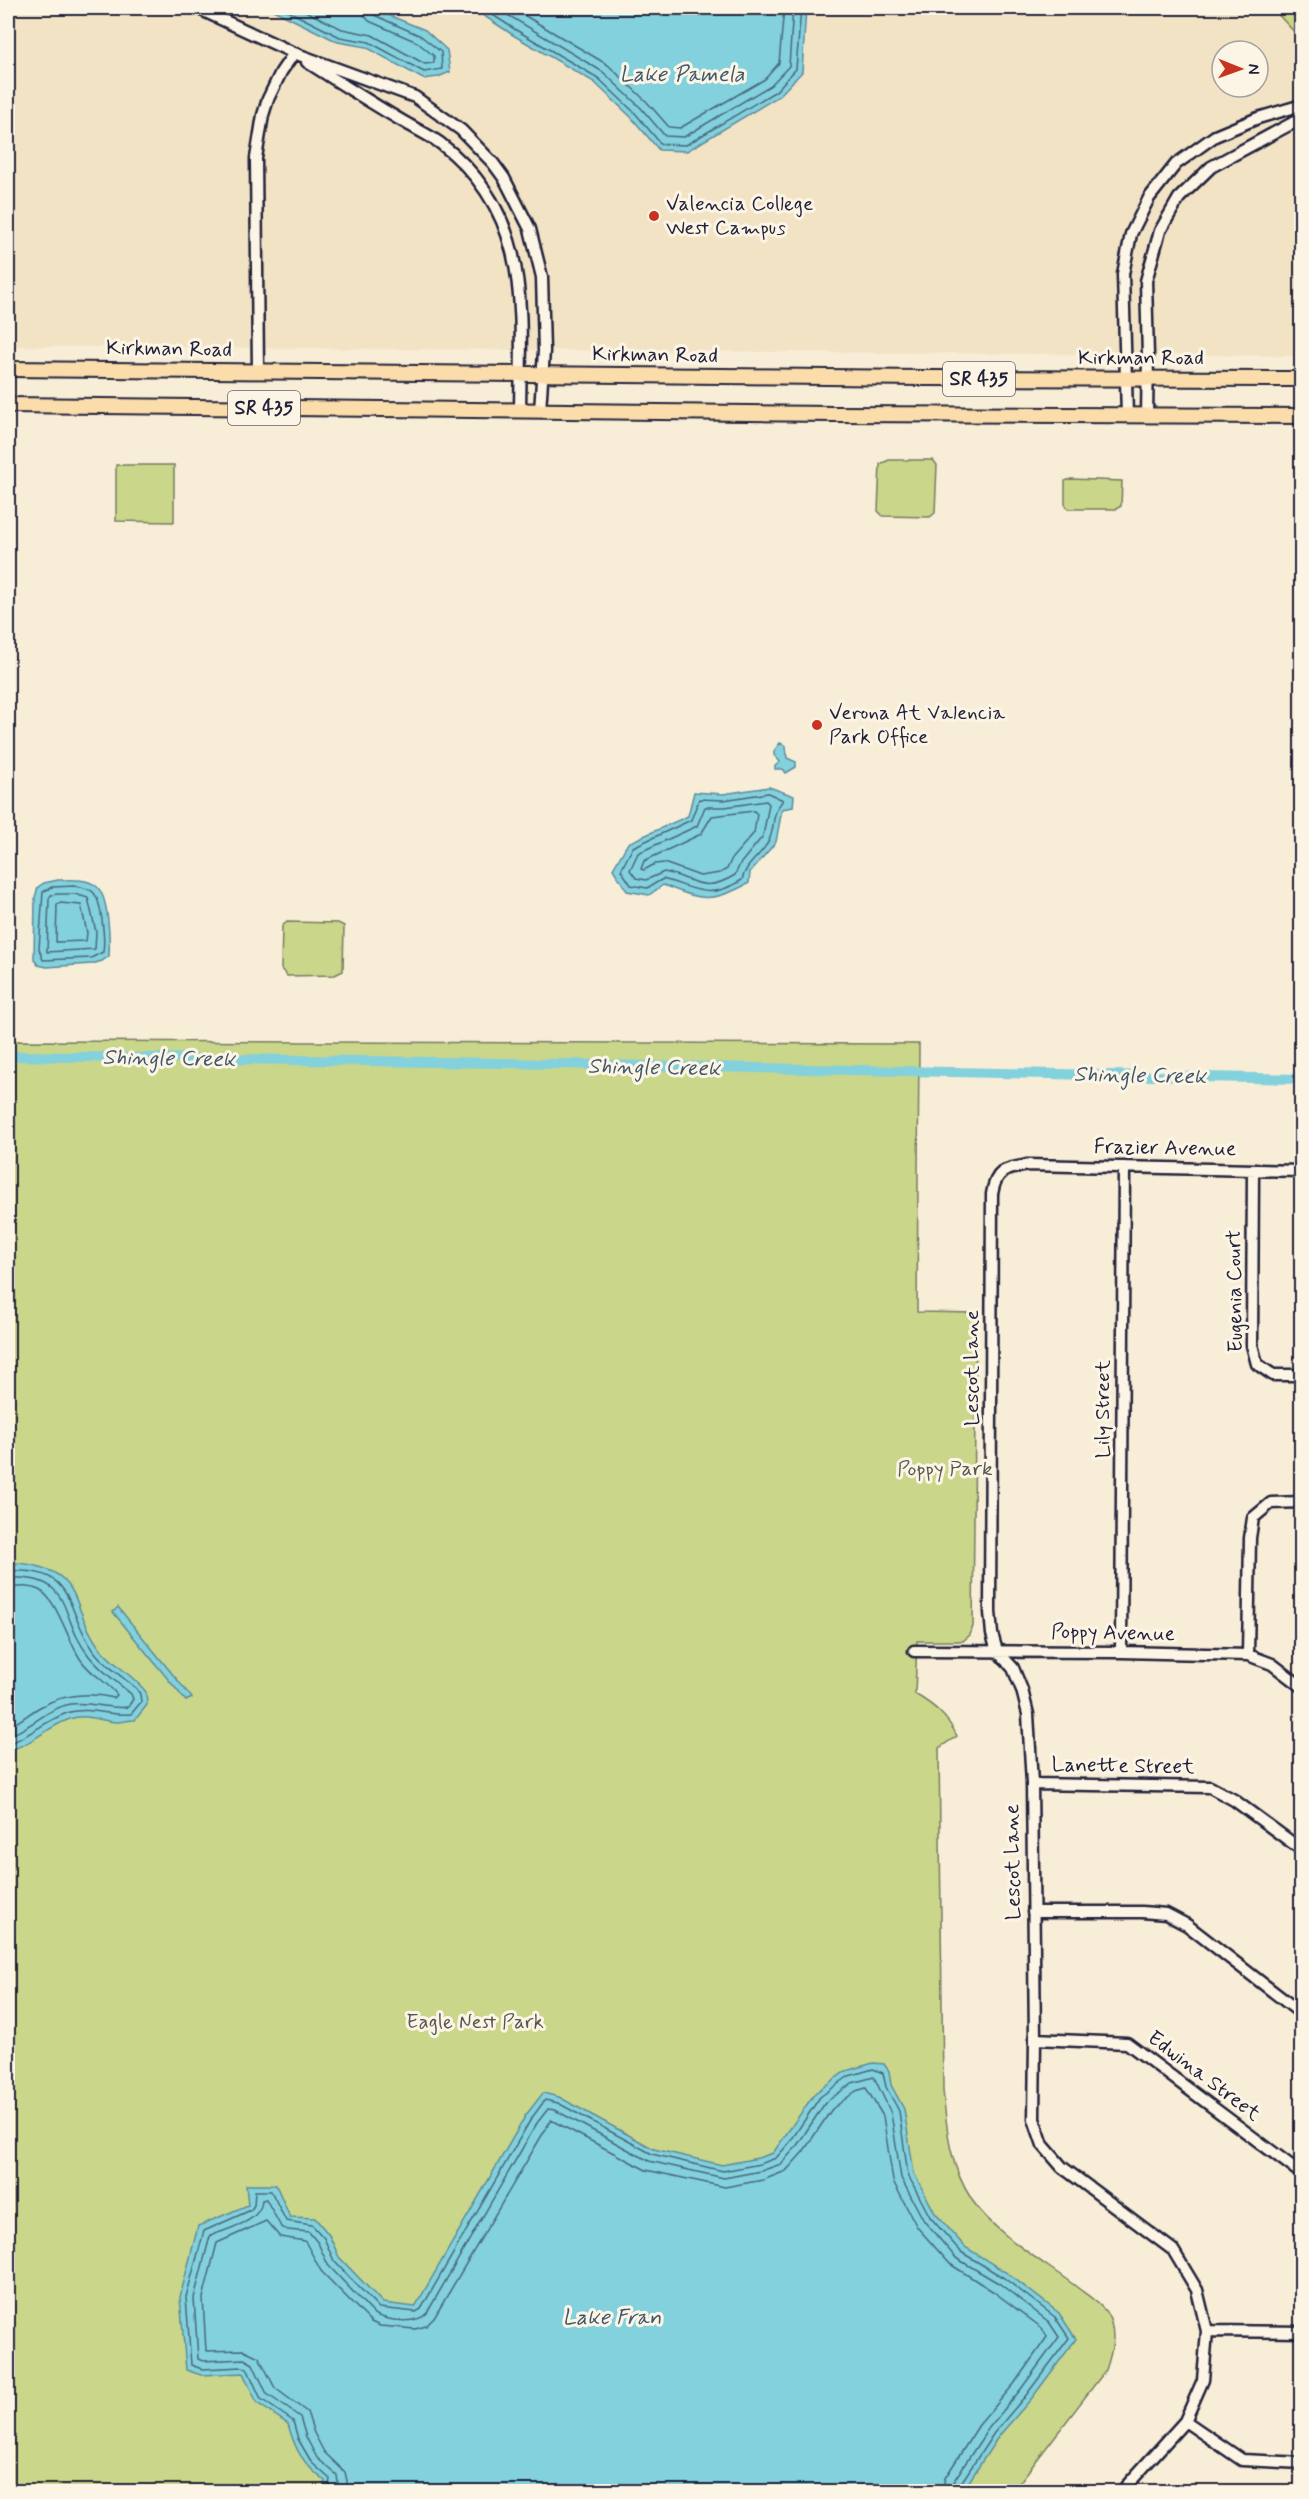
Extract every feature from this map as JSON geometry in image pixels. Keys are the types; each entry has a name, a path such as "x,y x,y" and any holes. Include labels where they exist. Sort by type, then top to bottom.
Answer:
{"main road":[{"name":"Kirkman Road","path":"8,369 542,375 1302,379"},
{"name":"SR 435","path":"8,405 1302,416"}],"street":[{"path":"197,8 294,53 415,97 461,130 493,163 504,178 530,229 542,277 540,411"},
{"path":"258,371 256,158 268,99 281,72 294,53"},
{"path":"294,53 439,142 468,169 499,212 513,254 520,288 520,411"},
{"path":"1127,416 1123,274 1131,234 1149,198 1176,164 1215,136 1258,118 1302,105"},
{"path":"1147,416 1146,281 1160,231 1179,198 1211,167 1302,118"},
{"name":"Frazier Avenue","path":"1028,1165 1302,1171"},
{"name":"Lescot Lane","path":"1028,1165 1006,1169 995,1179 993,1194 990,1612 992,1634 997,1651 1013,1668 1028,1714 1032,1784 1034,2119 1042,2145 1062,2167 1173,2250 1197,2290 1207,2331 1203,2380 1185,2421 1121,2492"},
{"name":"Lily Street","path":"1120,1652 1124,1167"},
{"name":"Eugenia Court","path":"1253,1170 1252,1345 1257,1364 1273,1375 1302,1375"},
{"path":"1248,1655 1250,1538 1253,1518 1271,1503 1302,1502"},
{"name":"Poppy Avenue","path":"914,1651 1248,1655 1272,1664 1302,1688"},
{"name":"Lanette Street","path":"1032,1784 1210,1787 1234,1800 1302,1850"},
{"path":"1033,1912 1166,1914 1187,1925 1302,2014"},
{"name":"Edwina Street","path":"1035,2039 1127,2043 1302,2174"},
{"path":"1207,2331 1302,2332"},
{"path":"1185,2421 1242,2460 1302,2463"}],"shaded area":[{"name":"Valencia College West Campus","path":"8,8 1301,8 1301,356 8,346"}],"green space":[{"path":"1272,8 1301,8 1301,39"},
{"path":"889,460 933,460 937,465 935,513 930,517 883,516 878,511 880,464"},
{"path":"116,465 174,465 174,522 116,521"},
{"path":"1071,479 1122,481 1121,506 1116,509 1068,509 1065,504 1065,481"},
{"path":"287,922 338,923 344,926 343,971 335,975 287,976 281,969 282,926"},
{"name":"Eagle Nest Park","path":"8,1041 919,1044 917,1312 976,1313 973,1626 970,1635 963,1641 917,1641 915,1694 940,1712 957,1736 939,1748 943,2090 948,2134 958,2174 972,2200 1006,2236 1099,2305 1110,2319 1113,2334 1106,2370 1013,2491 8,2491"}],"water":[{"path":"269,8 371,8 425,30 447,50 450,72 438,77 423,79 366,47 338,42"},
{"name":"Lake Pamela","path":"472,8 806,8 802,72 779,96 687,151 659,150 631,117 594,82 513,35"},
{"path":"780,743 786,746 787,758 796,762 796,767 786,773 783,769 775,769 780,762 774,755 774,751"},
{"path":"769,787 794,796 793,807 782,809 776,842 750,872 749,883 736,890 715,897 706,897 687,894 663,885 649,895 627,891 613,869 628,843 688,816 694,792 723,794"},
{"path":"58,880 92,883 100,891 106,908 109,940 109,956 102,961 92,964 47,967 38,965 34,959 35,897 38,887"},
{"path":"19,1563 41,1567 66,1582 73,1592 89,1632 99,1647 146,1692 147,1705 135,1720 116,1722 76,1717 8,1750 8,1565"},
{"path":"118,1607 192,1698 186,1701 113,1612"},
{"name":"Lake Fran","path":"873,2063 884,2064 889,2071 891,2085 904,2109 914,2173 935,2213 965,2247 1007,2273 1059,2313 1076,2339 1032,2398 998,2437 963,2491 322,2491 325,2481 301,2456 288,2424 257,2403 243,2373 201,2375 186,2370 180,2297 198,2226 248,2205 246,2185 276,2185 290,2217 315,2218 329,2235 339,2257 383,2303 415,2307 526,2115 543,2093 559,2097 654,2149 722,2165 773,2153 815,2093 846,2071"}],"waterway":[{"name":"Shingle Creek","path":"8,1056 504,1063 1302,1079"}],"place":[{"name":"Valencia College West Campus","path":"654,216"},
{"name":"Verona At Valencia Park Office","path":"817,725"}],"park label":[{"name":"Poppy Park","path":"945,1469"}]}
